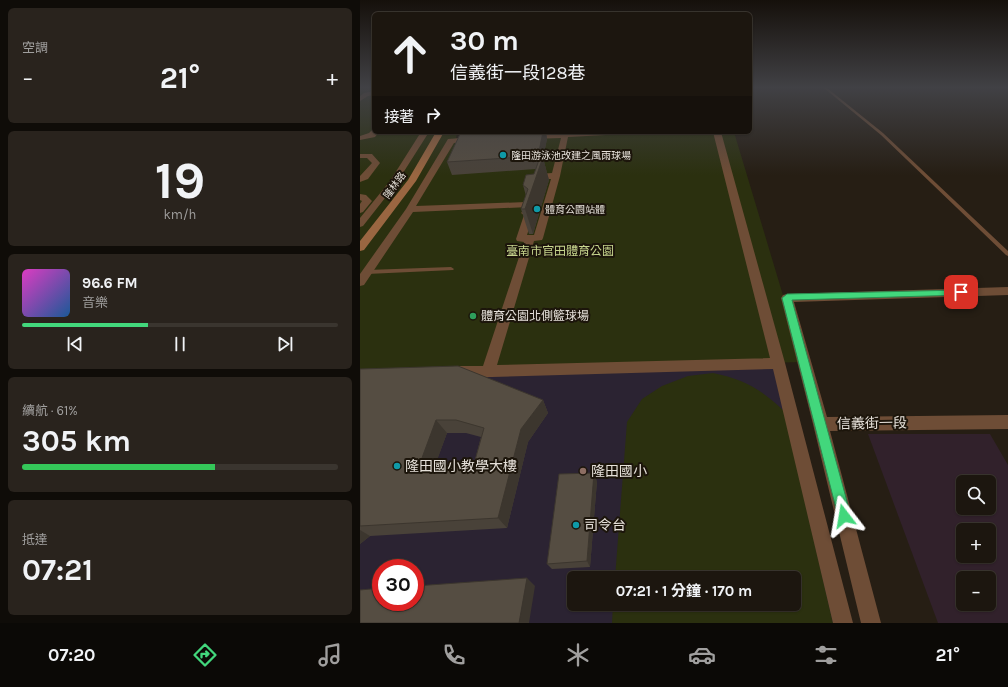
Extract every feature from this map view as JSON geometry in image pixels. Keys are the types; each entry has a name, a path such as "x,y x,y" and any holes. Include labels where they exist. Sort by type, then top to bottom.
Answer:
{"street":[{"path":"360,138 373,134"},
{"path":"360,224 393,182 423,134"},
{"name":"隆林路","path":"360,248 412,181 439,134"},
{"path":"360,282 410,209 453,134"},
{"path":"519,137 585,134"},
{"path":"718,134 778,363 843,623"},
{"path":"556,176 542,176 523,213 529,213 521,239 538,238 556,176 565,135"},
{"path":"450,141 481,139"},
{"path":"360,156 369,156 376,163 365,177 360,179"},
{"path":"360,197 363,197 367,201 360,210"},
{"path":"410,209 530,199"},
{"path":"360,210 371,210"},
{"path":"488,371 530,238"},
{"path":"821,424 787,298 1008,291"},
{"path":"444,372 778,363"},
{"name":"信義街一段","path":"871,623 821,424 1008,422"}],"lane":[{"path":"861,117 882,134 1008,254"},
{"path":"367,272 451,269"}],"shaded area":[{"name":"隆田國小","path":"778,363 843,623 360,623 360,374"},
{"path":"868,434 990,434 1008,465 1008,623 938,623"}],"green space":[{"name":"臺南市官田體育公園","path":"360,117 372,117 372,134 457,134 456,138 527,134 735,134 803,362 360,374"},
{"path":"713,373 734,378 759,391 776,403 784,411 833,623 612,623 613,611 801,611 801,571 616,571 627,422 642,399 662,386 688,376"}],"building":[{"path":"460,134 543,134 538,156 447,162"},
{"path":"540,157 543,157 525,209 521,209 528,189 523,185 526,175 534,174"},
{"name":"隆田國小教學大樓","path":"458,366 543,400 521,429 498,518 360,526 360,369","holes":["436,420 456,420 484,428 474,464 419,466"]},
{"name":"司令台","path":"594,473 587,561 547,564 559,474"},
{"path":"527,578 519,623 360,623 360,590 372,589 372,611 424,611 424,585"}],"place":[{"name":"隆田游泳池改建之風雨球場","path":"503,155"},
{"name":"體育公園站體","path":"537,209"},
{"name":"體育公園北側籃球場","path":"473,316"},
{"name":"隆田國小教學大樓","path":"397,466"},
{"name":"隆田國小","path":"583,471"},
{"name":"司令台","path":"576,525"}],"route":[{"path":"844,516 787,298 961,292"}]}
